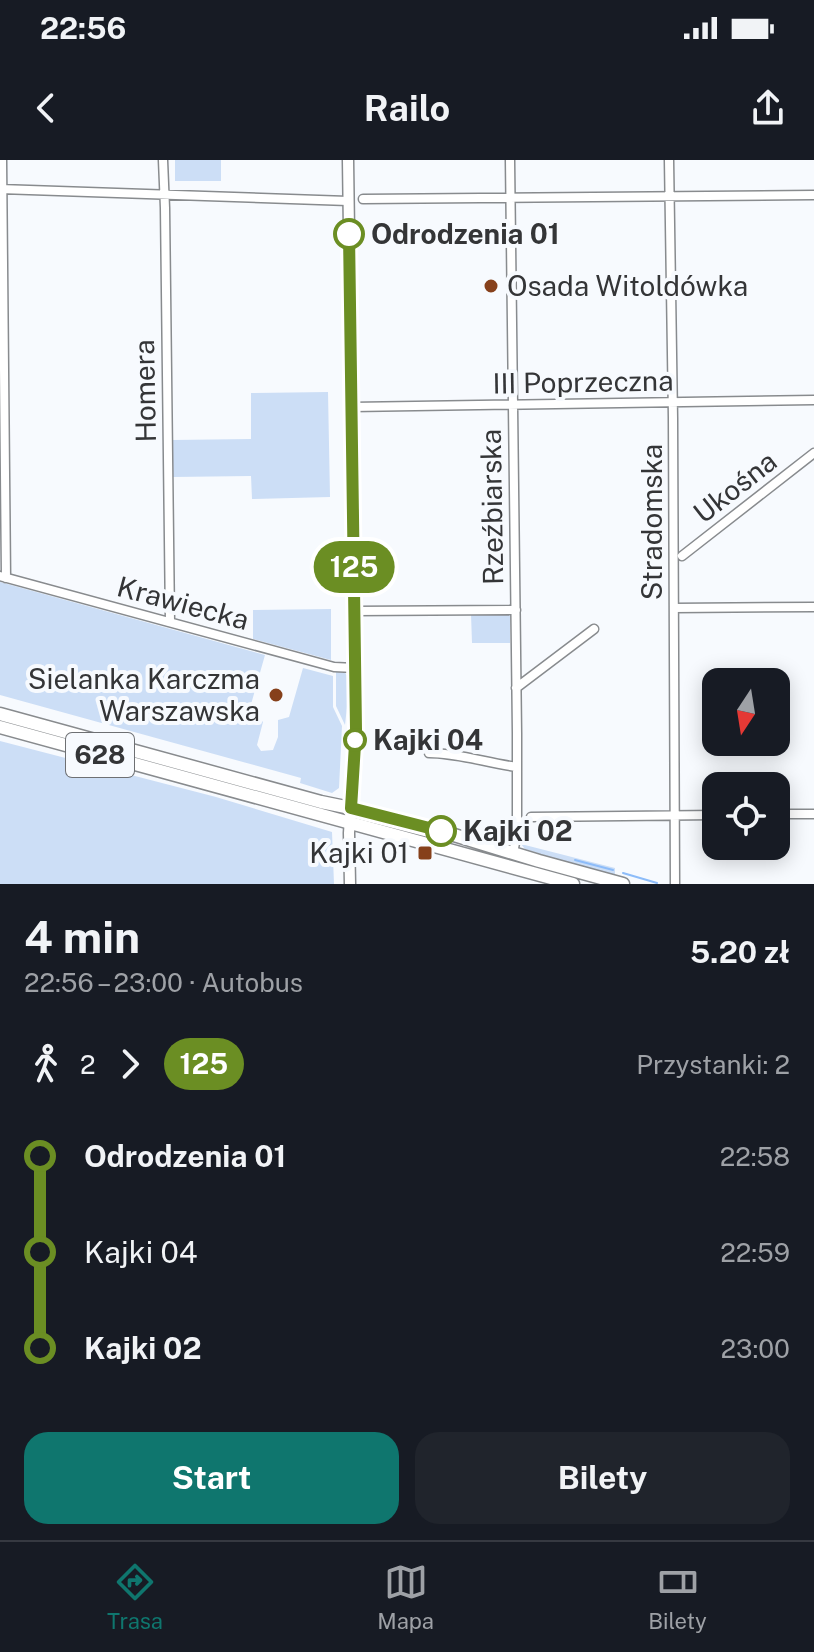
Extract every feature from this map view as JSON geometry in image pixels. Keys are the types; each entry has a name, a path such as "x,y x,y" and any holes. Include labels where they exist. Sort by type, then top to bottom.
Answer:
{"main road":[{"name":"628","path":"0,714 466,838 623,884"},
{"name":"628","path":"0,727 573,884"}],"street":[{"path":"2,160 3,577"},
{"name":"Homera","path":"163,160 170,622"},
{"path":"348,160 356,729 350,884"},
{"name":"Rzeźbiarska","path":"510,160 517,767 517,833 513,853"},
{"name":"Stradomska","path":"669,160 675,884"},
{"path":"1,189 348,201"},
{"path":"363,199 814,195"},
{"name":"III Poprzeczna","path":"352,407 814,400"},
{"name":"Ukośna","path":"682,556 814,453"},
{"name":"Krawiecka","path":"3,577 336,667 355,668"},
{"path":"674,608 814,607"},
{"path":"354,611 516,610"},
{"path":"516,688 594,629"},
{"path":"429,753 458,755 517,767"},
{"path":"790,814 814,814"},
{"path":"531,817 702,815"}],"shaded area":[{"path":"175,160 221,160 221,181 175,181"},
{"path":"328,392 330,497 252,499 251,476 173,477 173,440 251,439 251,393"},
{"path":"0,582 265,655 248,715 257,716 263,722 257,745 261,751 273,750 278,737 278,720 289,717 303,668 333,676 333,707 342,726 339,788 332,793 300,783 301,778 0,695"},
{"path":"331,609 331,660 253,639 253,610"},
{"path":"507,613 510,616 510,643 472,643 471,614"},
{"path":"336,671 345,673 350,679 345,725 336,706"},
{"path":"0,741 216,797 332,832 334,884 0,884"},
{"path":"521,844 615,868 615,874 612,876 525,849"}],"waterway":[{"path":"575,860 613,870"},
{"path":"623,873 657,883"}],"bus line":[{"name":"125","path":"349,234 356,729 351,808 441,831"}],"place":[{"name":"Odrodzenia 01","path":"349,234"},
{"name":"Osada Witoldówka","path":"491,286"},
{"name":"Sielanka Karczma Warszawska","path":"276,695"},
{"name":"Kajki 04","path":"355,740"},
{"name":"Kajki 02","path":"441,831"},
{"name":"Kajki 01","path":"425,853"}]}
